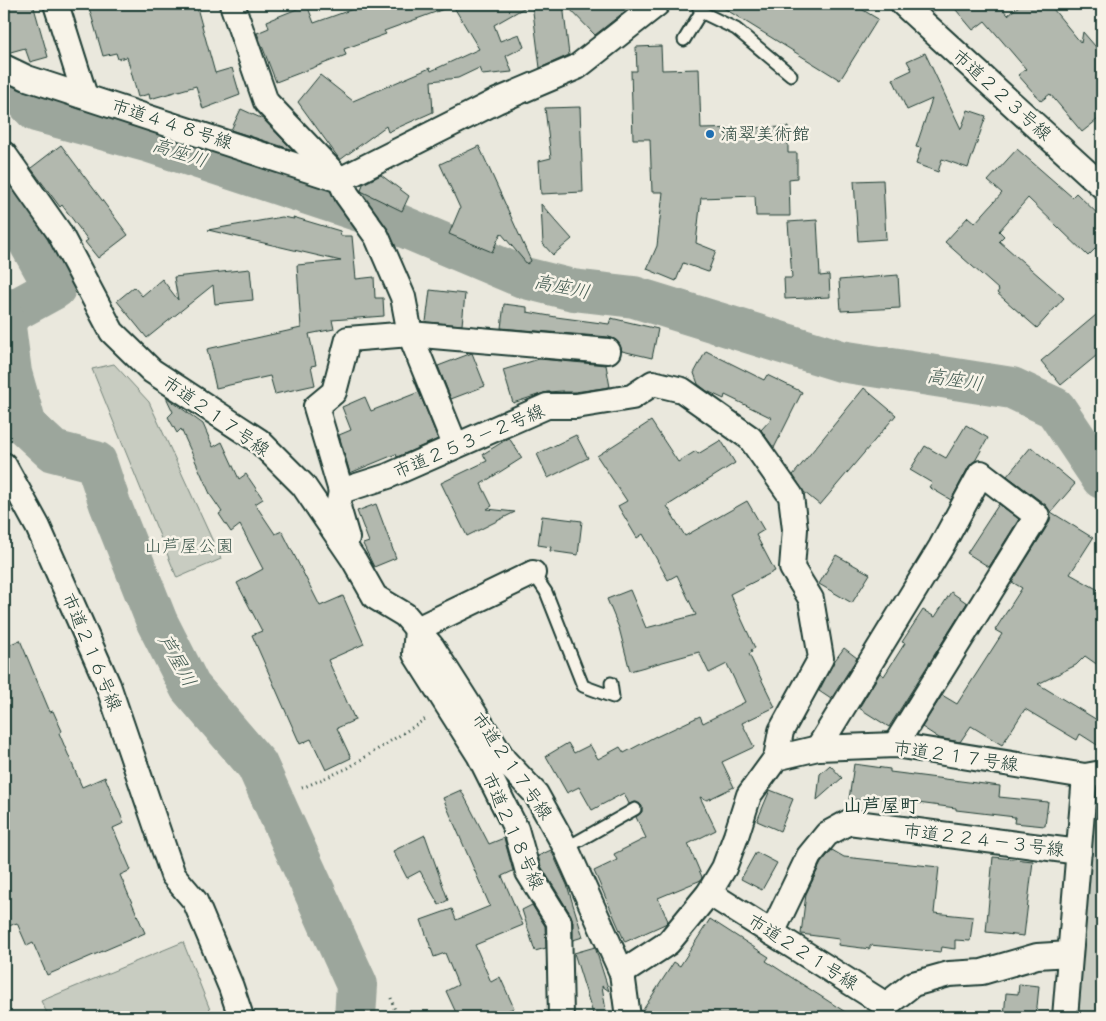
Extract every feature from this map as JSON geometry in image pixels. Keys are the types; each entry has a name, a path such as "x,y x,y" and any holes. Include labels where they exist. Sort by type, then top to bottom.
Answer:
{"street":[{"path":"56,4 85,96"},
{"path":"343,187 497,101 577,67 657,4"},
{"name":"市道２２３号線","path":"902,4 1102,186"},
{"path":"238,5 266,102 343,187 377,237 403,297 410,334 455,445"},
{"name":"市道４４８号線","path":"4,67 27,78 85,96 343,187"},
{"name":"市道２１７号線","path":"4,154 59,232 112,332 152,371 259,441 303,485 354,560 376,597 405,615 432,647 504,760 536,794 566,848 622,973 628,1017"},
{"path":"354,560 338,507 341,491 316,407 334,392 348,339 410,334 608,352"},
{"name":"市道２５３－２号線","path":"341,491 388,476 547,406 576,406 632,396 653,383 682,390 750,438 791,496 795,529 792,568 811,599 821,658 781,731 776,758"},
{"name":"市道２１６号線","path":"4,465 38,527 108,685 165,846 173,875 195,900 231,987 241,1017"},
{"path":"818,748 941,547 981,473 1038,516 895,745"},
{"path":"417,629 533,573"},
{"name":"市道２１８号線","path":"417,629 415,654 479,755 516,829 528,872 559,922 561,1017"},
{"name":"市道２１７号線","path":"776,758 818,748 895,745 1093,775"},
{"path":"622,973 668,943 709,893 724,868 749,795 776,758"},
{"path":"1065,1017 1078,852 1093,775"},
{"name":"市道２２４－３号線","path":"772,933 809,856 827,834 849,822 1078,852"},
{"name":"市道２１６号線","path":"165,846 205,893 243,976 257,1017"},
{"name":"市道２２１号線","path":"709,893 772,933 886,1011"},
{"path":"886,1011 913,984 950,974 982,972 1037,956 1070,954"}],"lane":[{"path":"684,40 699,8 736,29 792,75"},
{"path":"533,573 546,592 583,686 613,697 611,682"},
{"path":"566,848 635,809"}],"path":[{"path":"302,788 348,768 404,732"},
{"path":"391,998 397,1017"}],"green space":[{"name":"山芦屋公園","path":"114,364 149,402 221,559 177,578 92,369"},
{"path":"1102,787 1102,1017 1077,1017 1082,917 1099,788"},
{"path":"183,942 213,1017 49,1017 41,1001"}],"building":[{"path":"4,4 33,4 48,57 30,62 25,48 7,53 4,41"},
{"path":"88,4 196,4 215,73 232,68 240,95 203,109 196,86 150,99 149,94 138,97 127,57 118,59 116,53 103,56"},
{"path":"367,4 452,4 452,6 384,31 386,34 344,49 346,55 276,82 257,33 269,28 267,21 307,5 314,23"},
{"path":"452,4 531,4 494,25 500,41 519,34 524,47 506,56 512,72 482,75 479,68 458,78 431,81 433,112 388,132 386,126 340,160 298,102 320,75 353,101 430,68 431,71 479,49"},
{"path":"532,4 563,4 569,55 540,68"},
{"path":"565,4 634,4 595,35"},
{"path":"717,4 853,4 878,19 840,80"},
{"path":"951,4 1005,4 1001,7 1008,15 1021,4 1049,4 1081,43 1083,32 1102,54 1102,116 1082,132 1050,94 1041,101 1018,75 1026,69 985,21 973,30"},
{"name":"滴翠美術館","path":"661,46 662,70 699,69 701,129 788,127 788,153 797,153 797,178 789,179 790,216 756,216 755,196 701,198 696,243 716,251 708,272 683,263 676,281 647,269 657,246 663,192 652,192 650,139 633,139 631,71 637,71 636,47"},
{"path":"925,53 961,129 968,110 986,116 968,168 942,159 938,172 916,164 921,148 916,147 932,99 907,110 893,79 912,70 907,61"},
{"path":"580,107 583,192 541,194 539,161 551,158 545,108"},
{"path":"241,109 263,119 293,150 231,130"},
{"path":"61,145 128,235 98,258 85,242 88,240 62,205 60,207 31,168"},
{"path":"479,146 531,261 527,264 501,233 492,252 449,234 460,208 440,164"},
{"path":"1017,149 1072,197 1076,193 1102,218 1102,242 1088,256 1028,198 999,231 1004,236 999,241 1064,298 1037,328 997,293 999,290 945,242 968,217 975,223 1002,193 988,181"},
{"path":"381,175 409,196 402,211 361,191 363,184"},
{"path":"883,180 886,239 858,241 854,181"},
{"path":"541,204 572,239 553,255 543,244"},
{"path":"282,217 294,219 293,217 340,231 341,236 352,236 356,279 374,277 375,298 383,298 384,316 332,320 334,329 309,334 316,365 311,366 315,385 275,394 270,376 216,388 207,349 301,328 297,265 341,261 208,230"},
{"path":"817,220 820,276 829,275 830,297 785,299 784,278 792,278 788,222"},
{"path":"250,269 253,300 215,304 213,285 147,338 117,301 134,287 142,296 162,279 178,300 174,277"},
{"path":"898,275 900,308 841,311 839,280"},
{"path":"430,290 465,294 462,325 426,322"},
{"path":"504,304 527,307 527,312 556,317 609,324 611,318 658,329 652,358 622,351 616,340 609,337 501,328"},
{"path":"1102,310 1102,351 1061,385 1041,361"},
{"path":"706,351 764,380 767,375 802,392 774,448 761,430 772,418 725,395 724,399 707,391 698,384 694,373"},
{"path":"472,353 485,386 451,399 438,366"},
{"path":"539,359 606,365 610,387 575,392 547,392 513,403 503,370"},
{"path":"864,388 896,415 820,505 804,492 793,475"},
{"path":"419,392 438,439 397,457 396,454 350,473 339,435 351,430 342,407 365,397 371,411"},
{"path":"166,397 203,424 213,447 222,442 239,479 246,474 263,499 255,504 275,534 282,531 320,606 343,596 364,644 328,660 355,720 337,728 351,758 326,770 311,739 300,744 252,635 262,631 237,583 263,569 240,525 231,532 219,514 222,512 211,496 181,429 177,433 168,417 173,412"},
{"path":"651,421 678,462 696,451 698,454 721,440 735,463 667,506 685,536 747,501 764,530 756,535 775,571 730,594 755,648 749,654 775,707 742,723 754,747 722,762 734,787 707,800 700,797 716,830 688,844 702,877 701,880 658,898 668,921 625,942 594,871 617,860 614,854 646,838 636,817 642,812 642,806 636,802 629,804 624,793 592,810 579,787 567,793 546,756 568,743 574,753 590,745 598,759 620,747 624,753 700,716 703,723 745,702 727,664 709,673 699,652 630,671 619,628 607,599 630,590 646,628 696,615 677,575 668,580 643,534 637,538 618,506 627,501 597,456"},
{"path":"966,425 988,438 975,461 969,466 951,500 929,487 932,483 910,470 925,446 946,458"},
{"path":"576,435 588,458 548,478 537,454"},
{"path":"509,438 522,458 481,484 492,506 487,509 515,512 467,536 441,483 487,461 483,454"},
{"path":"1031,447 1075,484 1051,512 1093,538 1070,574 1102,592 1102,668 1085,656 1076,665 1038,684 1102,723 1102,748 1080,734 1077,740 1025,709 1002,745 971,726 960,742 939,738 922,727 942,695 957,704 1002,634 995,630 1022,588 1012,582 1049,523 1051,516 1046,505 1007,476"},
{"path":"376,504 396,558 374,567 363,544 369,542 357,511"},
{"path":"999,504 1019,519 989,567 967,553"},
{"path":"542,516 582,521 578,555 550,551 551,547 538,545"},
{"path":"836,555 870,574 852,603 819,584"},
{"path":"951,592 967,603 889,727 859,708 880,673 884,676 905,643 902,642 923,610 935,617"},
{"path":"20,640 50,712 53,711 62,731 59,733 82,787 105,777 124,823 113,828 131,870 120,875 145,933 47,975 33,943 27,946 17,923 9,926 4,915 4,647"},
{"path":"844,648 857,658 831,699 819,691 833,663"},
{"path":"854,764 890,769 890,772 1000,786 999,797 1048,802 1045,826 1014,823 1015,817 956,810 956,808 872,797 871,801 849,799"},
{"path":"830,765 842,778 817,800 820,774"},
{"path":"461,790 489,844 504,838 513,871 502,876 523,925 475,945 491,982 500,977 514,1008 493,1017 458,1017 446,991 458,985 445,953 434,957 421,920 452,909 456,920 490,906 443,798"},
{"path":"770,790 793,799 780,831 757,821"},
{"path":"425,835 448,900 439,905 420,871 407,878 393,851"},
{"path":"551,850 567,885 583,937 573,940 571,915 541,866 538,856"},
{"path":"832,850 844,857 939,867 934,913 973,917 970,941 955,940 955,949 942,947 941,952 870,945 870,949 838,945 839,939 801,934 806,894 821,863"},
{"path":"756,852 777,863 762,890 741,879"},
{"path":"993,857 1033,861 1024,936 986,932"},
{"path":"532,905 545,926 546,948 535,951 522,910"},
{"path":"710,919 769,957 766,961 853,1017 641,1017 641,1013 674,962 680,966"},
{"path":"595,947 609,991 602,986 607,1017 594,1017 574,953"},
{"path":"1019,984 1039,986 1036,1017 1004,1017 1006,993 1018,994"}],"waterway":[{"name":"高座川","path":"4,89 22,96 36,111 150,142 390,221 525,278 573,290 634,297 841,361 1012,388 1055,408 1102,478"},
{"name":"芦屋川","path":"4,197 55,288 4,316"},
{"name":"芦屋川","path":"4,319 11,373 26,426 53,451 96,462 110,504 157,622 190,687 257,765 357,985 355,1017"}],"place":[{"name":"滴翠美術館","path":"710,134"}],"district":[{"name":"山芦屋町","path":"881,805"}]}
